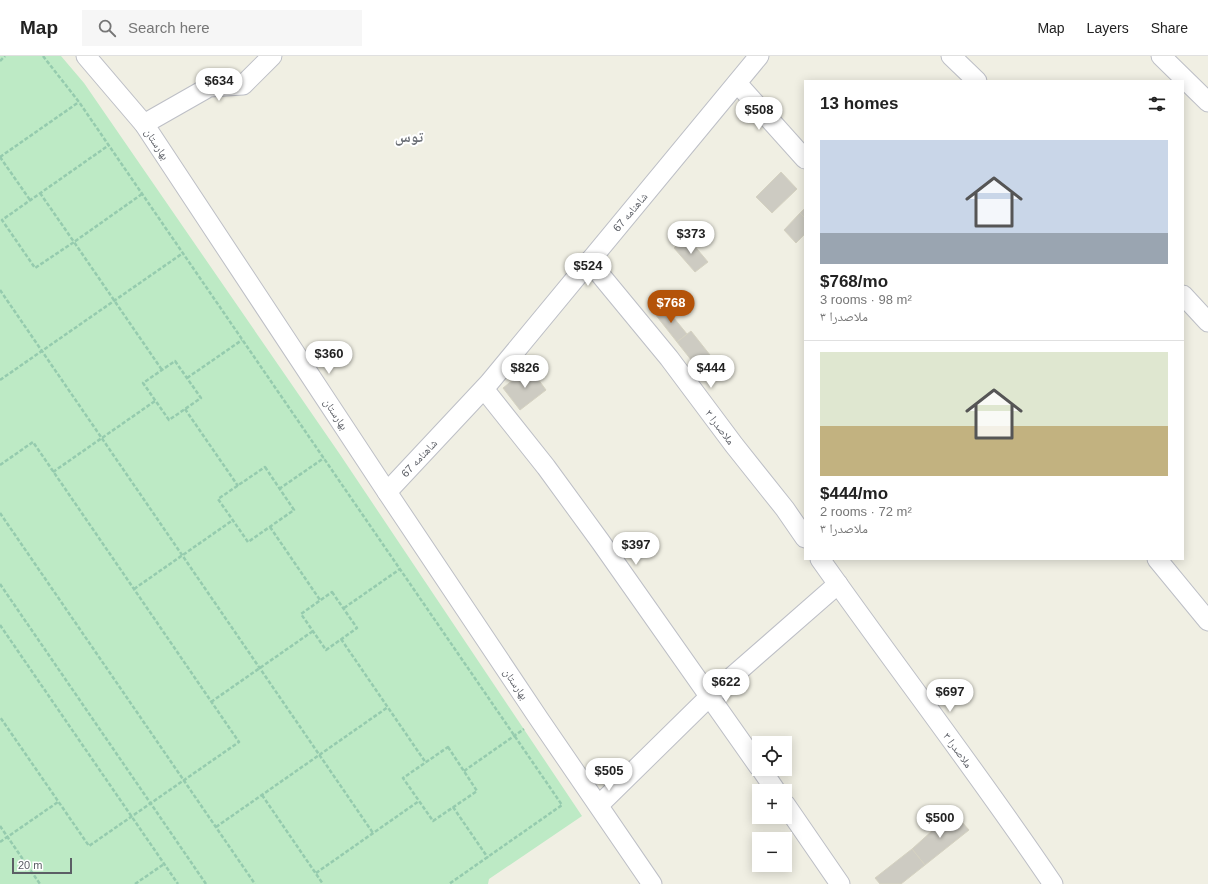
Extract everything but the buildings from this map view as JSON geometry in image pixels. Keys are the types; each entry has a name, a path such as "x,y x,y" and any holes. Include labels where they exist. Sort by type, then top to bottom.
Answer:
{"street":[{"name":"بهارستان","path":"86,56 144,124 539,719 652,884"},
{"path":"144,124 209,87 243,85 272,56"},
{"name":"شاهنامه 67","path":"388,492 484,388 759,56"},
{"path":"951,56 976,80"},
{"path":"1161,56 1208,102"},
{"path":"737,83 804,158"},
{"name":"ملاصدرا ۳","path":"589,261 669,358 804,537"},
{"path":"1184,296 1208,322"},
{"path":"484,388 550,473 752,756"},
{"name":"ملاصدرا ۳","path":"821,560 923,703 1013,824 1053,884"},
{"path":"1158,560 1208,621"},
{"path":"599,805 710,696 838,584"},
{"path":"792,814 840,884"}],"path":[{"path":"0,61 5,56"},
{"path":"43,56 79,102 109,145 562,805 449,884"},
{"path":"30,200 0,157 79,102"},
{"path":"109,145 2,220 35,268 142,194"},
{"path":"40,193 162,370"},
{"path":"0,380 183,253"},
{"path":"0,290 373,833"},
{"path":"187,378 242,340"},
{"path":"175,361 187,378 201,398 169,420 143,383 175,361"},
{"path":"53,472 155,401"},
{"path":"185,409 238,486"},
{"path":"0,465 33,442 239,742 89,846 0,717"},
{"path":"279,489 324,458"},
{"path":"265,467 279,489 294,510 248,542 218,499 265,467"},
{"path":"0,513 255,884"},
{"path":"134,589 233,520"},
{"path":"270,527 320,600"},
{"path":"344,608 400,569"},
{"path":"0,584 206,884"},
{"path":"332,592 344,608 357,628 326,650 301,614 332,592"},
{"path":"0,625 178,884"},
{"path":"211,702 313,631"},
{"path":"341,639 426,763"},
{"path":"216,827 388,707"},
{"path":"464,771 539,719"},
{"path":"448,747 464,771 478,790 433,821 403,778 448,747"},
{"path":"262,794 324,884"},
{"path":"316,873 419,801"},
{"path":"0,842 58,802"},
{"path":"453,808 488,858"},
{"path":"0,826 40,884"},
{"path":"135,884 164,864"}],"green space":[{"path":"0,56 61,56 84,83 339,453 582,816 489,879 488,884 0,884"}],"district":[{"name":"توس","path":"409,136"}]}
